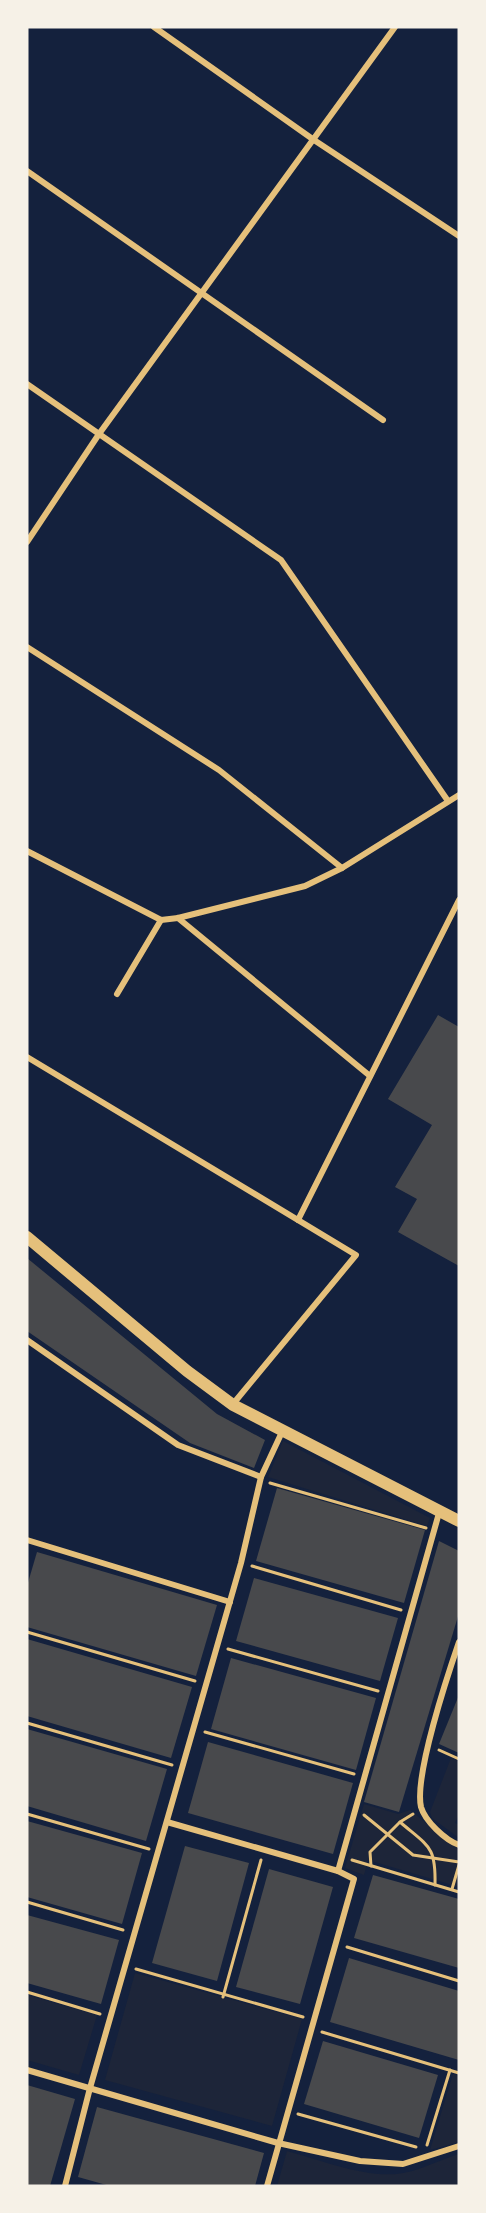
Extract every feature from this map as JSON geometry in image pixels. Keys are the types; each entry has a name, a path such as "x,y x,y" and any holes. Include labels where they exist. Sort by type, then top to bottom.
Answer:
{"main road":[{"path":"27,1237 187,1371 233,1405 439,1513 459,1521"}],"street":[{"path":"154,27 314,140 459,236"},
{"path":"27,542 99,434 203,295 395,27"},
{"path":"27,171 383,420"},
{"path":"27,384 281,560 448,801"},
{"path":"27,647 219,770 342,868"},
{"path":"27,851 162,920 178,918 287,892 342,868 459,795"},
{"path":"298,1220 459,900"},
{"path":"178,918 370,1076"},
{"path":"117,994 162,920"},
{"path":"27,1058 356,1255 233,1405"},
{"path":"27,1340 178,1445 260,1478"},
{"path":"65,2186 90,2088 231,1602 260,1478 282,1432"},
{"path":"338,1870 439,1513"},
{"path":"27,1540 231,1602"},
{"path":"459,1642 429,1745 422,1778 422,1809 440,1832 459,1845"},
{"path":"168,1822 338,1870 352,1876 353,1885 267,2186"},
{"path":"27,2070 279,2143 360,2162 389,2165 421,2159 459,2146"}],"path":[{"path":"260,1478 434,1530"},
{"path":"241,1563 411,1613"},
{"path":"27,1632 207,1685"},
{"path":"218,1646 388,1694"},
{"path":"27,1723 183,1768"},
{"path":"194,1729 364,1777"},
{"path":"429,1745 459,1759"},
{"path":"356,1809 413,1855 459,1864 452,1890"},
{"path":"27,1814 159,1852"},
{"path":"371,1866 370,1852 407,1818"},
{"path":"400,1822 430,1848 436,1860 435,1885"},
{"path":"224,1995 264,1849"},
{"path":"343,1857 459,1892"},
{"path":"27,1902 136,1934"},
{"path":"336,1944 459,1981"},
{"path":"126,1966 314,2020"},
{"path":"27,1992 112,2017"},
{"path":"311,2029 459,2073"},
{"path":"288,2111 426,2150 450,2070"}],"shaded area":[{"path":"283,1441 430,1518 427,1526 268,1477"},
{"path":"451,1758 459,1761 459,1814 455,1823 459,1825 459,1838 432,1818 430,1812"},
{"path":"364,1804 398,1814 410,1810 459,1850 459,1887 368,1860 364,1875 345,1868"},
{"path":"135,1973 302,2019 272,2126 105,2080"},
{"path":"27,1995 97,2015 79,2075 27,2060"},
{"path":"453,2074 459,2076 459,2142 430,2150"},
{"path":"287,2151 341,2167 383,2174 412,2171 459,2154 459,2186 277,2186"}],"building":[{"path":"438,1015 459,1027 459,1266 398,1232 417,1199 395,1187 432,1125 388,1099"},
{"path":"27,1258 217,1414 265,1440 254,1468 190,1443 27,1331"},
{"path":"277,1488 425,1530 404,1603 256,1561"},
{"path":"439,1541 459,1551 459,1613 399,1812 364,1802"},
{"path":"37,1552 217,1605 196,1676 27,1627 27,1586"},
{"path":"254,1578 398,1618 380,1681 236,1641"},
{"path":"27,1639 192,1687 171,1758 27,1716"},
{"path":"231,1658 376,1698 356,1770 211,1729"},
{"path":"459,1695 459,1753 439,1744"},
{"path":"27,1729 167,1769 146,1841 27,1806"},
{"path":"208,1742 353,1783 333,1854 188,1813"},
{"path":"27,1821 142,1853 122,1924 27,1897"},
{"path":"185,1846 249,1863 217,1981 152,1963"},
{"path":"269,1869 333,1887 300,2004 236,1987"},
{"path":"373,1875 459,1899 459,1968 354,1938"},
{"path":"27,1915 119,1940 101,2004 27,1983"},
{"path":"349,1958 459,1991 459,2060 330,2022"},
{"path":"323,2041 438,2075 419,2138 304,2104"},
{"path":"27,2085 75,2099 50,2186 27,2186"},
{"path":"97,2107 264,2153 255,2186 110,2186 78,2177"}]}
